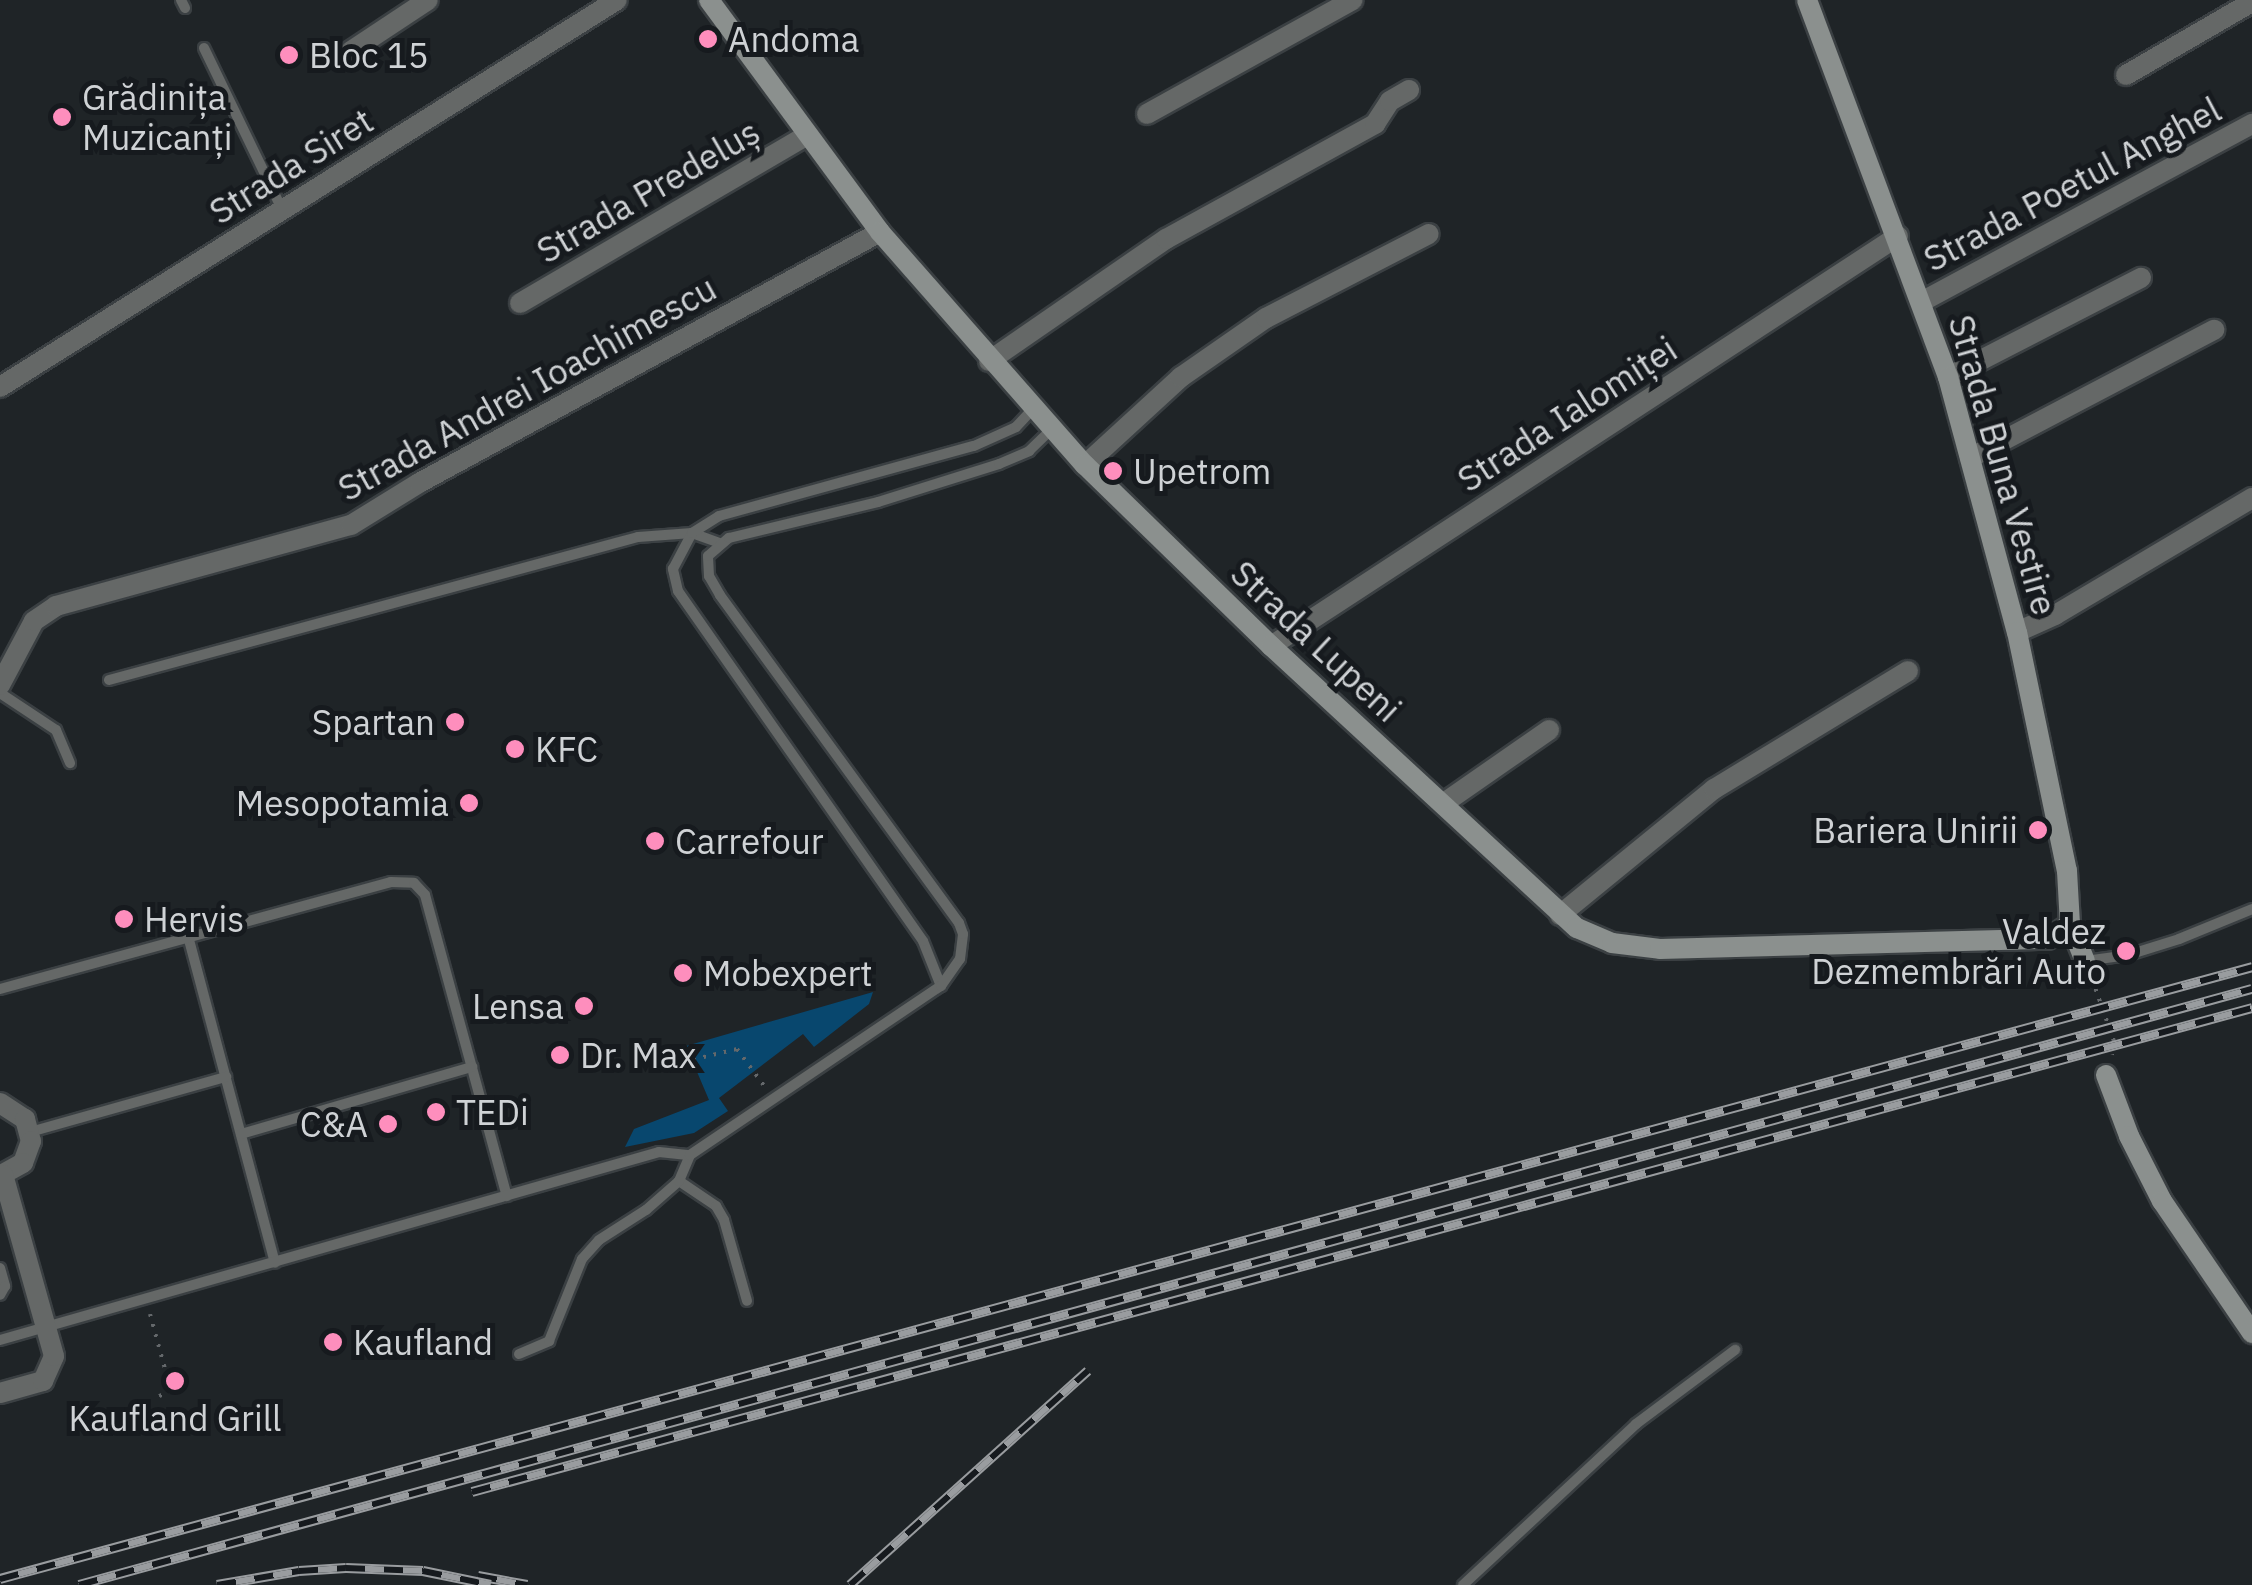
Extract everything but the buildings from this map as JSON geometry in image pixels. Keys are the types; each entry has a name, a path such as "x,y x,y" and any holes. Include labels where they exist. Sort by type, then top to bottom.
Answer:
{"street":[{"path":"351,51 428,0"},
{"name":"Strada Siret","path":"0,388 617,0"},
{"name":"Strada Lupeni","path":"708,0 880,232 1033,409 1271,646 1560,915 1595,937 1660,949 2048,939 2070,924"},
{"path":"1146,114 1353,0"},
{"name":"Strada Buna Vestire","path":"1808,0 1924,302 1948,377 2017,632 2067,871 2070,924 2084,961"},
{"path":"2126,75 2252,2"},
{"path":"990,360 1166,239 1375,124 1390,101 1409,90"},
{"name":"Strada Poetul Anghel","path":"1924,302 2252,124"},
{"name":"Strada Predeluș","path":"520,302 808,135"},
{"name":"Strada Andrei Ioachimescu","path":"0,689 34,621 56,606 352,525 384,502 880,232"},
{"path":"1086,465 1181,377 1266,318 1429,234"},
{"name":"Strada Ialomiței","path":"1271,646 1898,236"},
{"path":"1948,377 2141,278"},
{"path":"1970,458 2214,330"},
{"path":"2017,632 2055,616 2252,498"},
{"path":"1560,915 1714,790 1908,671"},
{"path":"1444,803 1549,730"},
{"path":"2106,1075 2128,1136 2162,1201 2252,1332"},
{"path":"0,1103 20,1113 30,1132 27,1156 1,1176 54,1356 48,1375 34,1384 0,1393"}],"lane":[{"path":"204,48 282,209"},
{"path":"942,986 924,941 678,591 676,557 692,534 736,509 989,440 1016,427 1033,409"},
{"path":"110,680 638,538 692,534 719,543 979,472 1029,451 1052,429"},
{"path":"519,1354 549,1341 582,1259 599,1240 646,1210 679,1181 690,1155 942,986 960,959 963,934 959,923 713,585 707,563 719,543"},
{"path":"0,689 56,730 70,763"},
{"path":"0,988 396,881 414,883 425,895 507,1196"},
{"path":"2084,961 2128,955 2179,940 2252,909"},
{"path":"188,936 275,1263"},
{"path":"240,1134 472,1067"},
{"path":"30,1132 226,1077"},
{"path":"0,1340 660,1152 690,1155"},
{"path":"679,1181 704,1196 724,1220 747,1302"},
{"path":"0,1268 5,1286 0,1295"},
{"path":"1463,1585 1636,1424 1735,1350"}],"path":[{"path":"2084,961 2115,1044 2106,1075"},
{"path":"666,1048 683,1062 737,1049 773,1098"},
{"path":"146,1300 170,1391 159,1396"}],"shaded area":[{"path":"873,992 869,1004 814,1047 803,1034 719,1098 728,1111 694,1133 625,1147 634,1129 709,1100 686,1046"}],"railway":[{"path":"0,1579 2252,967"},
{"path":"79,1585 2252,989"},
{"path":"472,1492 2252,1008"},
{"path":"850,1585 1088,1371"},
{"path":"217,1585 299,1571 346,1568 423,1571 491,1585"},
{"path":"478,1576 527,1585"}],"place":[{"name":"Andoma","path":"708,39"},
{"name":"Bloc 15","path":"289,55"},
{"name":"Grădinița Muzicanți","path":"62,117"},
{"name":"Upetrom","path":"1113,471"},
{"name":"Spartan","path":"455,722"},
{"name":"KFC","path":"515,749"},
{"name":"Mesopotamia","path":"469,803"},
{"name":"Bariera Unirii","path":"2038,830"},
{"name":"Carrefour","path":"655,841"},
{"name":"Hervis","path":"124,919"},
{"name":"Valdez Dezmembrări Auto","path":"2126,951"},
{"name":"Mobexpert","path":"683,973"},
{"name":"Lensa","path":"584,1006"},
{"name":"Dr. Max","path":"560,1055"},
{"name":"TEDi","path":"436,1112"},
{"name":"C&A","path":"388,1124"},
{"name":"Kaufland","path":"333,1342"},
{"name":"Kaufland Grill","path":"175,1381"}]}
